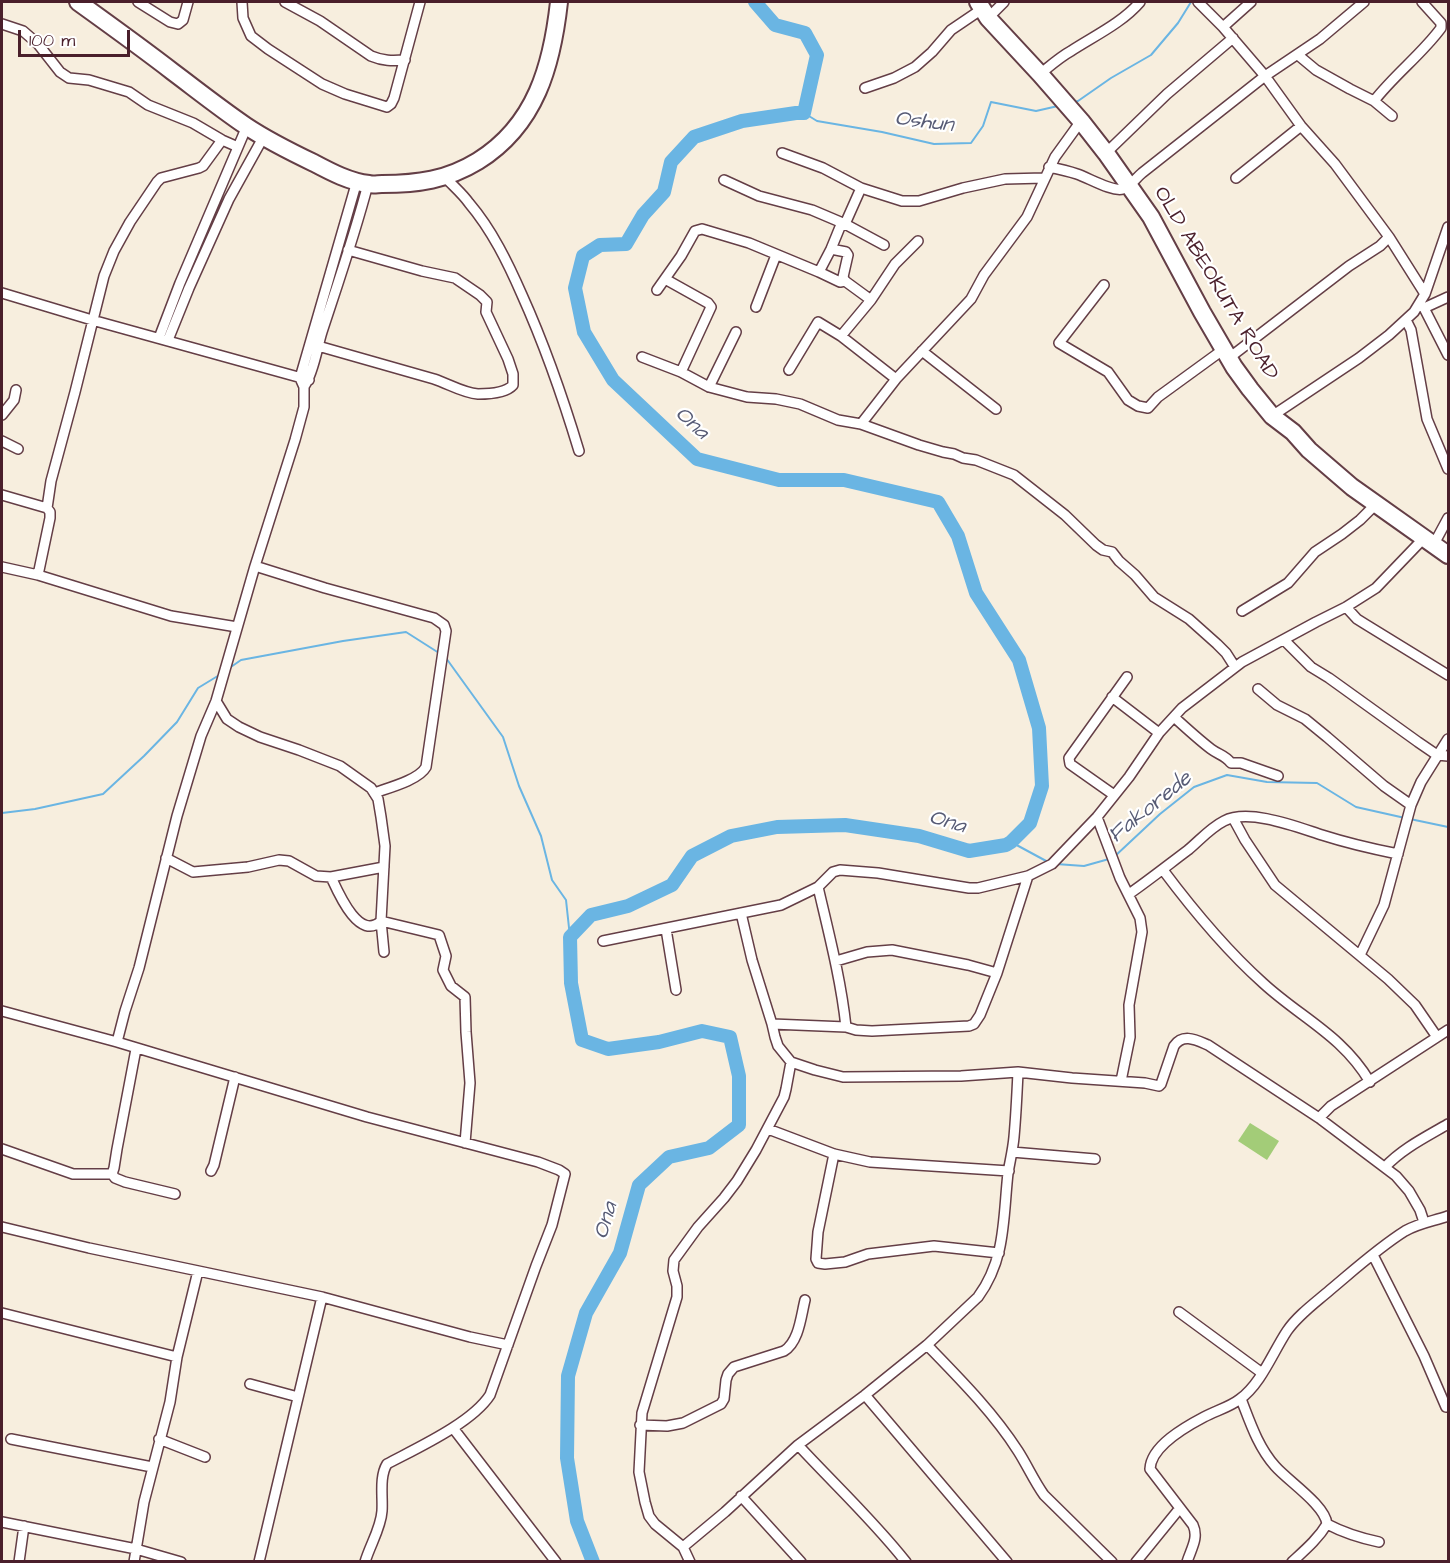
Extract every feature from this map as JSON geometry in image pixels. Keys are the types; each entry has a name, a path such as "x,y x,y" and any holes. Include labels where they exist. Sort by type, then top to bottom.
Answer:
{"highway":[{"path":"78,2 247,126 264,136 344,178 362,183 404,184 430,180 469,166 485,157 521,122 535,98 547,69 560,2"},
{"name":"OLD ABEOKUTA ROAD","path":"982,9 1081,121 1106,153 1151,217 1226,354 1272,416 1293,432 1315,456 1352,487 1449,555"}],"street":[{"path":"138,2 170,22 178,24 183,20 188,2"},
{"path":"242,2 243,18 251,36 268,49 322,84 387,107 392,104 394,98 420,2"},
{"path":"285,2 320,21 371,56 381,60 405,60"},
{"path":"865,88 906,73 932,52 951,30 982,9 1004,2"},
{"path":"1040,74 1116,22 1140,2"},
{"path":"1198,2 1266,76 1301,126 1335,164 1389,237 1425,294"},
{"path":"1223,27 1251,2"},
{"path":"1049,167 1065,170 1111,187 1120,189 1129,186 1266,76 1320,39 1364,2"},
{"path":"1374,101 1398,72 1441,28 1441,23 1422,2"},
{"path":"2,24 23,31 38,44 60,72 69,78 89,80 129,92 148,105 193,123 238,147"},
{"path":"1106,153 1167,94 1233,38"},
{"path":"1298,55 1316,70 1374,101 1392,116"},
{"path":"861,424 896,379 971,299 984,275 1027,217 1049,167 1081,121"},
{"path":"163,339 180,283 247,126"},
{"path":"1236,178 1301,126"},
{"path":"163,339 243,172 264,136"},
{"path":"38,575 50,518 47,508 51,481 104,276 114,251 130,222 160,178 203,166 222,140"},
{"path":"782,153 823,168 861,188 902,201 919,201 1005,179 1044,178"},
{"path":"230,165 243,172"},
{"path":"444,176 469,203 508,264 537,327 561,390 579,451"},
{"path":"724,180 759,196 812,210 845,224 884,245"},
{"path":"223,182 235,189"},
{"path":"304,382 318,346 358,221 362,183"},
{"path":"117,1042 124,1011 139,968 177,816 201,735 216,701 304,407 304,382 362,183"},
{"path":"819,272 861,188"},
{"path":"1449,227 1421,307 1449,355"},
{"path":"657,290 695,231 702,229 749,243 840,282 845,281"},
{"path":"1104,285 1059,344 1108,372 1128,400 1138,406 1148,408 1158,396 1226,354 1380,246 1389,237"},
{"path":"842,336 872,300 895,264 918,241"},
{"path":"831,249 846,252 848,255 843,272 845,281 872,300"},
{"path":"318,346 437,380 466,392 494,393 509,390 513,385 513,374 486,312 485,299 455,278 348,250"},
{"path":"756,307 776,255"},
{"path":"664,279 708,303 711,308 681,372"},
{"path":"2,293 304,382"},
{"path":"1272,416 1359,358 1421,307 1449,297"},
{"path":"1406,320 1411,330 1427,419 1449,469"},
{"path":"789,370 818,322 842,336 896,379"},
{"path":"709,387 736,332"},
{"path":"922,351 996,409"},
{"path":"642,357 681,372 709,387 747,397 776,399 800,404 837,420 861,424 919,445 976,460 1014,475 1065,515 1103,550 1112,552 1136,575 1154,597 1189,619 1226,652 1235,667"},
{"path":"2,415 14,400 16,390"},
{"path":"2,441 18,449"},
{"path":"2,495 47,508"},
{"path":"1242,611 1288,583 1315,552 1352,527 1376,504"},
{"path":"603,941 781,905 818,887 833,872 840,870 878,873 978,888 1028,876 1052,864 1097,817 1129,777 1159,733 1182,708 1235,667 1346,607 1376,588 1429,541 1449,518"},
{"path":"255,566 434,618 444,625 446,631 426,767 417,776 374,794"},
{"path":"2,567 38,575 171,616 237,627"},
{"path":"1346,607 1357,619 1449,675"},
{"path":"1284,640 1311,667 1437,755 1449,756"},
{"path":"1114,795 1068,761 1126,676"},
{"path":"1258,688 1277,705 1305,719 1384,786 1412,805"},
{"path":"1112,697 1159,733"},
{"path":"216,701 227,718 239,727 340,766 371,788 378,799 385,846 381,921 384,952"},
{"path":"1174,717 1189,732 1213,751 1225,756 1231,763 1241,763 1278,776"},
{"path":"1360,955 1384,905 1412,805 1421,782 1449,739"},
{"path":"1097,817 1120,878 1140,918 1142,932 1130,1005 1130,1036 1121,1081"},
{"path":"1129,894 1163,870 1224,820 1233,818 1264,818 1398,854"},
{"path":"1233,818 1275,885 1388,979 1410,1000 1437,1036"},
{"path":"166,858 193,872 200,873 248,867 279,860 287,860 316,876 331,877 384,867"},
{"path":"1163,870 1188,904 1230,951 1263,984 1345,1049 1370,1082"},
{"path":"772,1024 872,1030 974,1024 997,973 1028,876"},
{"path":"331,877 344,905 358,920 372,927 381,921"},
{"path":"818,887 836,962 846,1027"},
{"path":"741,914 778,1046 791,1062 843,1077 961,1076 1018,1072 1159,1086 1174,1046 1178,1041 1189,1038 1208,1045 1319,1118 1385,1167 1409,1191 1424,1222"},
{"path":"381,921 439,935 446,956 443,970 451,986 465,997 465,1032 470,1083 465,1143"},
{"path":"666,929 676,990"},
{"path":"836,962 867,952 892,950 997,973"},
{"path":"2,1011 117,1042 367,1116 538,1162 565,1174 552,1225 490,1395 485,1402 453,1428 387,1464 383,1474 381,1519 365,1562"},
{"path":"1319,1118 1331,1107 1449,1030"},
{"path":"112,1174 136,1048"},
{"path":"690,1562 683,1546 655,1524 649,1516 639,1472 640,1425 676,1297 674,1260 698,1227 737,1181 768,1129 786,1089 791,1062"},
{"path":"683,1546 798,1445 927,1345 978,1297 990,1279 999,1254 1005,1221 1018,1072"},
{"path":"210,1171 214,1164 235,1077"},
{"path":"1385,1167 1394,1157 1449,1124"},
{"path":"768,1129 834,1154 870,1162 1009,1171"},
{"path":"2,1149 73,1174 112,1174 124,1182 175,1194"},
{"path":"1012,1152 1095,1159"},
{"path":"834,1154 818,1232 816,1259 818,1263 845,1262 868,1254 934,1246 949,1246 999,1254"},
{"path":"1186,1562 1196,1531 1150,1469 1150,1462 1154,1454 1178,1432 1241,1399 1262,1373 1288,1330 1303,1314 1372,1255 1406,1230 1424,1222 1449,1216"},
{"path":"2,1227 89,1248 322,1297 508,1345"},
{"path":"1372,1255 1424,1356 1446,1407"},
{"path":"134,1562 144,1502 170,1402 177,1357 198,1271"},
{"path":"259,1562 322,1297"},
{"path":"640,1425 668,1426 683,1423 721,1404 728,1374 734,1367 790,1347 805,1300"},
{"path":"1179,1312 1262,1373"},
{"path":"2,1313 177,1357"},
{"path":"927,1345 1001,1426 1044,1495 1112,1562"},
{"path":"250,1384 298,1397"},
{"path":"865,1395 1007,1562"},
{"path":"1241,1399 1265,1454 1291,1482 1312,1500 1326,1518 1327,1524 1306,1550 1292,1562"},
{"path":"453,1428 556,1562"},
{"path":"11,1438 152,1467"},
{"path":"159,1439 205,1457"},
{"path":"798,1445 906,1562"},
{"path":"741,1496 801,1562"},
{"path":"1136,1562 1180,1508"},
{"path":"2,1522 136,1549 181,1562"},
{"path":"1327,1524 1360,1538 1379,1542"},
{"path":"19,1562 24,1526"}],"green space":[{"path":"1250,1123 1279,1141 1267,1160 1238,1141"}],"waterway":[{"name":"Ona","path":"593,1562 577,1521 567,1458 568,1376 586,1313 620,1253 639,1185 669,1157 709,1148 739,1125 739,1076 730,1037 702,1031 659,1042 608,1049 582,1040 571,983 570,937 591,915 628,906 672,885 692,856 731,836 777,827 845,825 919,836 969,851 1006,845 1011,842 1030,823 1042,786 1039,728 1019,660 976,593 958,536 938,502 844,480 779,480 697,459 613,380 584,332 575,288 583,256 600,245 626,244 643,215 664,192 671,162 694,137 742,121 804,113 817,55 805,33 775,25 755,2"},
{"name":"Oshun","path":"1073,103 1151,55 1178,23 1191,2"},
{"name":"Oshun","path":"804,113 817,121 934,144 971,143 983,126 991,102 1036,111 1058,106"},
{"path":"228,669 241,660 406,632 439,653"},
{"path":"446,658 503,737 519,786 541,836 552,880 566,900 570,937"},
{"path":"2,813 35,809 103,794 177,722 198,688 221,674"},
{"name":"Fakorede","path":"1114,857 1160,814 1194,787 1227,775 1267,782 1317,783 1356,807 1405,818"},
{"name":"Fakorede","path":"1410,819 1448,827"},
{"name":"Fakorede","path":"1011,842 1048,862"},
{"name":"Fakorede","path":"1056,864 1084,866 1109,859"}]}
